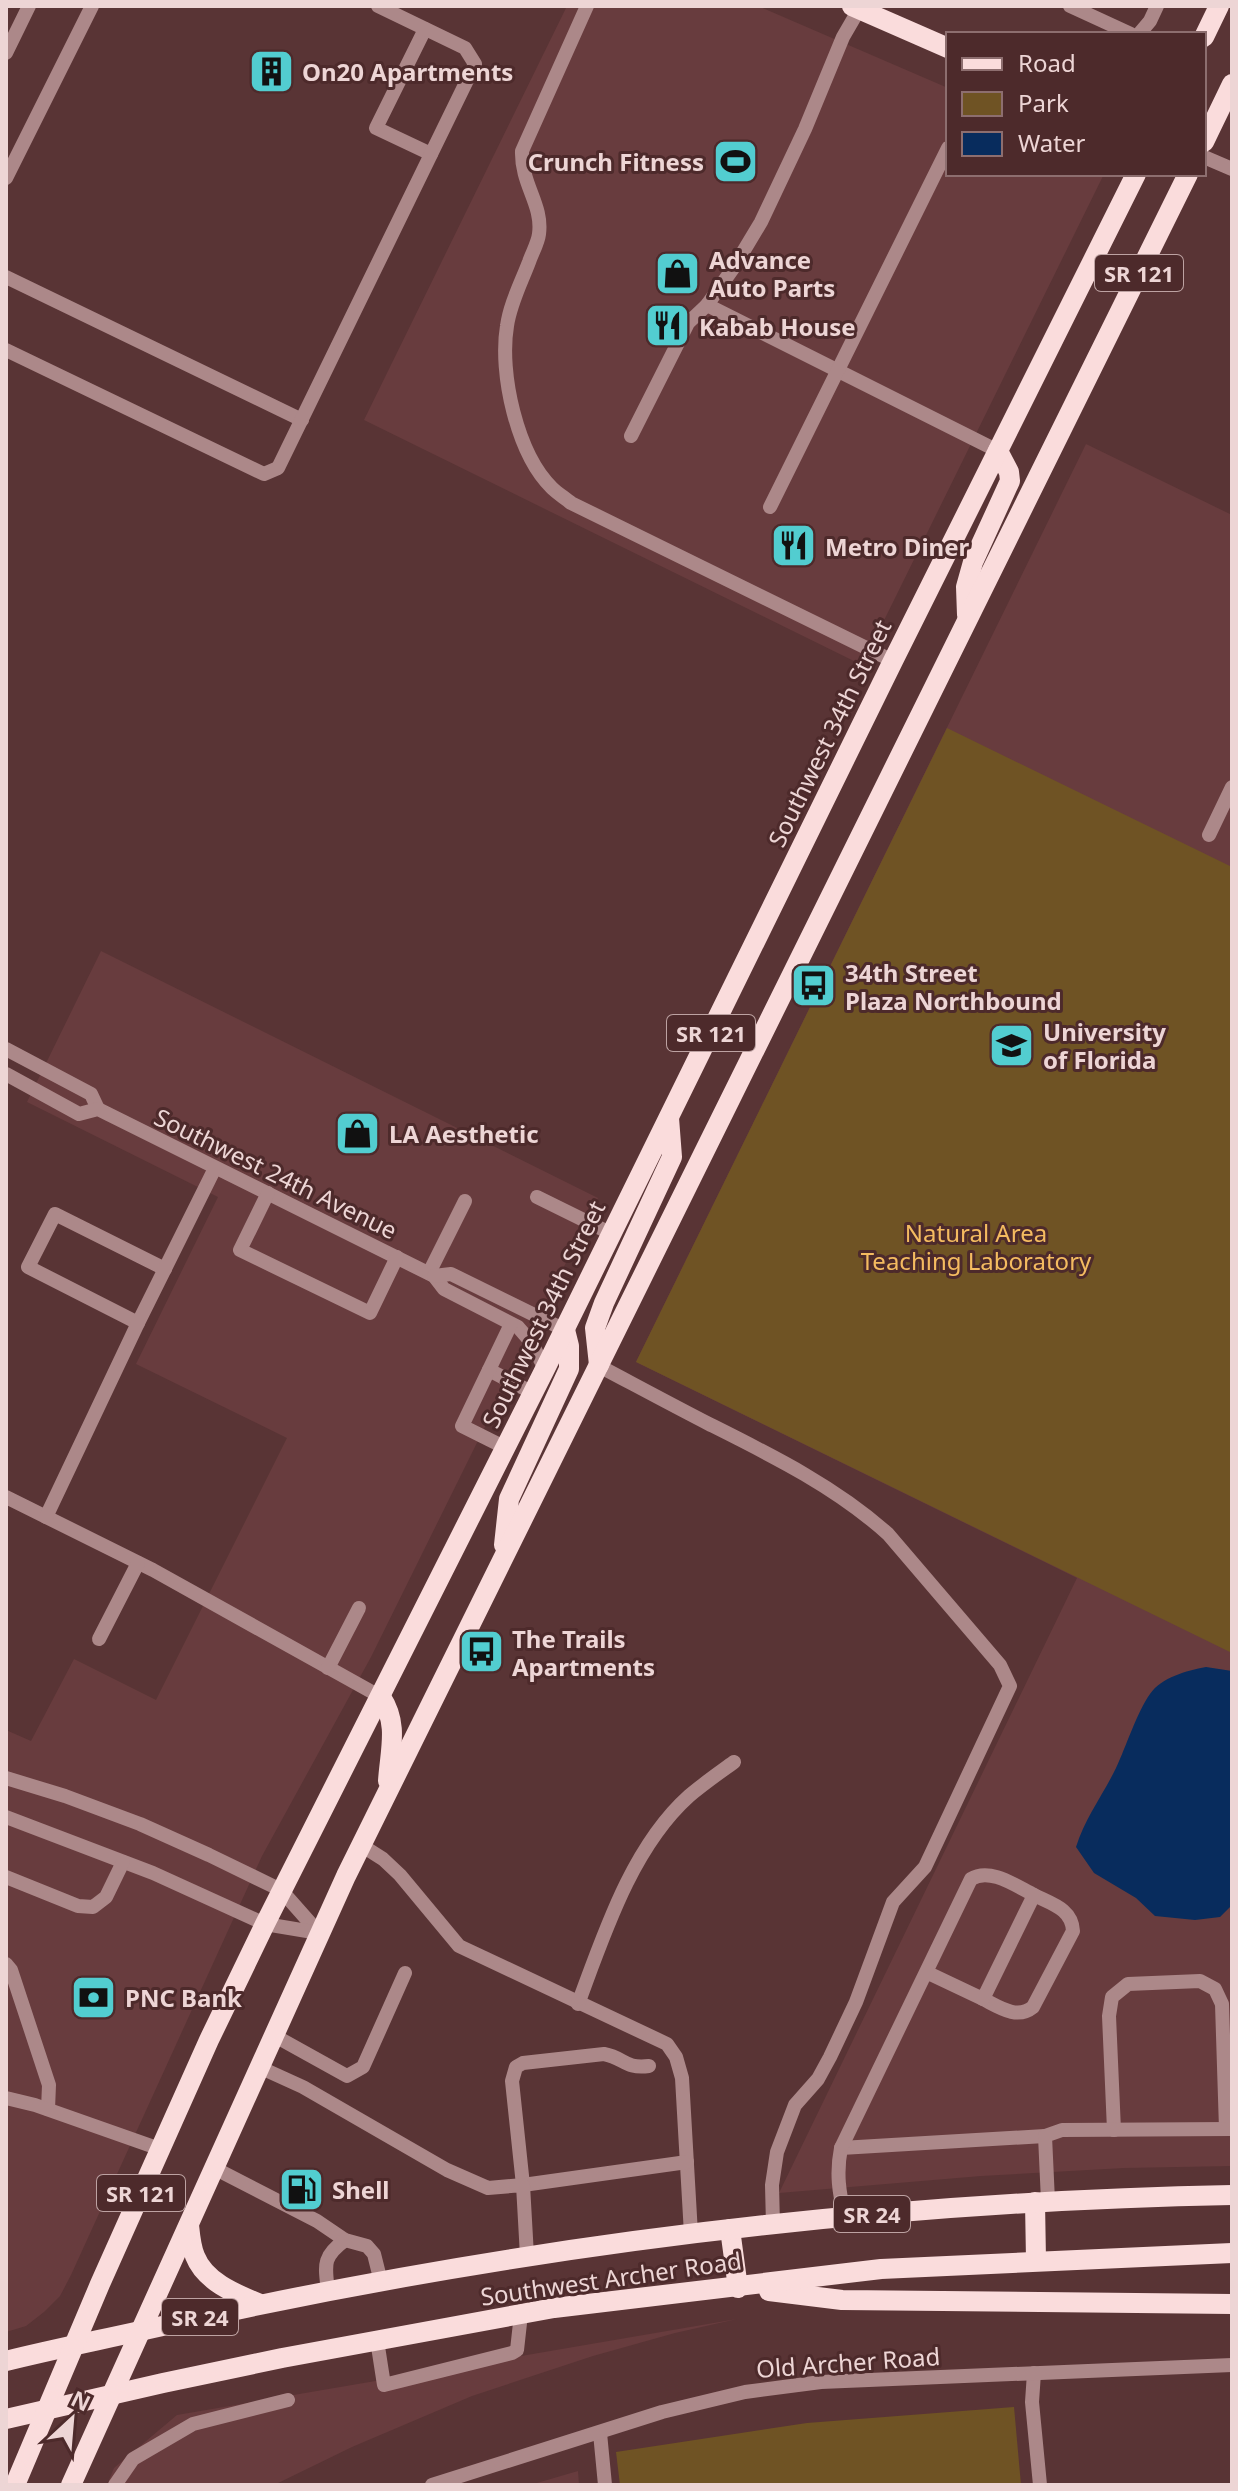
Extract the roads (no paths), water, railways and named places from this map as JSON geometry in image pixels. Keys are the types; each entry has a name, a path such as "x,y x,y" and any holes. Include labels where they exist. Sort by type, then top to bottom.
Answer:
{"main road":[{"path":"1206,33 1219,6"},
{"path":"857,7 946,47"},
{"path":"1206,138 1232,84"},
{"name":"Southwest 34th Street","path":"15,2485 160,2149 281,1890 565,1330 1135,176"},
{"name":"SR 121","path":"71,2485 361,1845 1187,176"},
{"path":"967,619 966,587 973,562 1010,481 1009,472 998,451"},
{"path":"599,1366 595,1328 672,1157 669,1118"},
{"path":"502,1561 509,1499 569,1369 565,1330"},
{"path":"381,1697 390,1711 393,1728 387,1793"},
{"name":"Southwest Archer Road","path":"6,2361 260,2304 527,2256 845,2217 1042,2202 1232,2195"},
{"path":"1036,2260 1042,2202"},
{"path":"189,2225 195,2257 207,2273 226,2289 260,2304"},
{"path":"730,2229 738,2288 842,2300 1232,2304"},
{"name":"Southwest Archer Road","path":"6,2419 163,2383 554,2308 881,2269 1232,2253"}],"street":[{"path":"6,53 29,6"},
{"path":"6,178 92,6"},
{"path":"6,350 264,474 278,468 475,64 465,48 378,6"},
{"path":"587,6 522,151 522,168 540,215 539,236 506,327 506,366 512,409 522,444 550,486 571,503 893,661"},
{"path":"1070,6 1127,32"},
{"path":"1141,32 1157,6"},
{"path":"631,436 688,323 707,305 761,222 857,7"},
{"path":"425,29 376,128 431,154"},
{"path":"770,507 946,152"},
{"path":"1206,158 1232,169"},
{"path":"6,277 302,420"},
{"path":"707,305 998,451"},
{"path":"1209,835 1232,787"},
{"name":"Southwest 24th Avenue","path":"6,1049 91,1094 98,1109 432,1275 444,1289 525,1333 545,1369"},
{"name":"Southwest 24th Avenue","path":"6,1074 79,1114 98,1109"},
{"path":"46,1517 215,1168"},
{"path":"268,1193 240,1250 370,1313 397,1257"},
{"path":"537,1197 612,1234"},
{"path":"432,1275 465,1201"},
{"path":"138,1323 28,1267 48,1227 55,1214 165,1269"},
{"name":"Southwest 24th Avenue","path":"432,1275 451,1274 565,1330"},
{"path":"506,1448 462,1426 511,1324"},
{"path":"599,1366 771,1455 874,1521 1000,1665 1010,1686 925,1867 893,1902 856,2002 830,2057 818,2079 795,2105 777,2152 772,2185 773,2225"},
{"path":"489,1370 533,1393"},
{"path":"6,1497 138,1563 381,1697"},
{"path":"99,1639 138,1563"},
{"path":"328,1668 359,1608"},
{"path":"578,2004 614,1908 658,1832 688,1797 734,1762"},
{"path":"6,1778 140,1824 281,1890 319,1933"},
{"path":"6,1817 123,1862 265,1924 319,1933"},
{"path":"361,1845 400,1875 459,1946 667,2044 676,2057 682,2078 691,2234"},
{"path":"6,1877 78,1906 93,1907 106,1897 123,1862"},
{"path":"845,2217 838,2189 841,2148 926,1972 971,1879 979,1874 989,1874 1069,1914 1073,1922 1073,1931 1028,2012 1009,2012 926,1972"},
{"path":"983,1999 1034,1895"},
{"path":"6,1964 11,1970 49,2085 48,2109"},
{"path":"273,2035 347,2076 363,2067 405,1973"},
{"path":"841,2148 1045,2136 1062,2130 1114,2130 1229,2129 1222,2004 1215,1989 1200,1981 1128,1984 1112,1997 1109,2016 1114,2130"},
{"path":"527,2256 512,2081 516,2067 523,2063 604,2054 627,2066 649,2066"},
{"path":"259,2067 303,2087 447,2170 488,2188 687,2162"},
{"path":"6,2098 48,2109 160,2149"},
{"path":"1042,2202 1045,2136"},
{"path":"214,2168 317,2221 345,2240 367,2246 374,2254 381,2282"},
{"path":"328,2291 325,2264 333,2248 345,2240"},
{"path":"377,2340 384,2385 512,2353 517,2350 521,2314"},
{"name":"Old Archer Road","path":"432,2485 662,2412 745,2392 821,2382 1232,2365"},
{"path":"1034,2373 1032,2402 1040,2485"},
{"path":"115,2485 133,2459 193,2424 288,2400"},
{"path":"600,2433 605,2485"}],"water":[{"path":"1206,1667 1232,1671 1232,1905 1220,1917 1195,1920 1155,1916 1136,1898 1094,1873 1076,1847 1150,1694 1168,1679"}],"place":[{"name":"On20 Apartments","path":"271,71"},
{"name":"Crunch Fitness","path":"735,161"},
{"name":"Advance Auto Parts","path":"678,273"},
{"name":"Kabab House","path":"668,326"},
{"name":"Metro Diner","path":"794,546"},
{"name":"34th Street Plaza Northbound","path":"814,986"},
{"name":"University of Florida","path":"1012,1045"},
{"name":"LA Aesthetic","path":"358,1133"},
{"name":"The Trails Apartments","path":"481,1652"},
{"name":"PNC Bank","path":"94,1997"},
{"name":"Shell","path":"301,2189"}],"park label":[{"name":"Natural Area Teaching Laboratory","path":"976,1246"}]}
